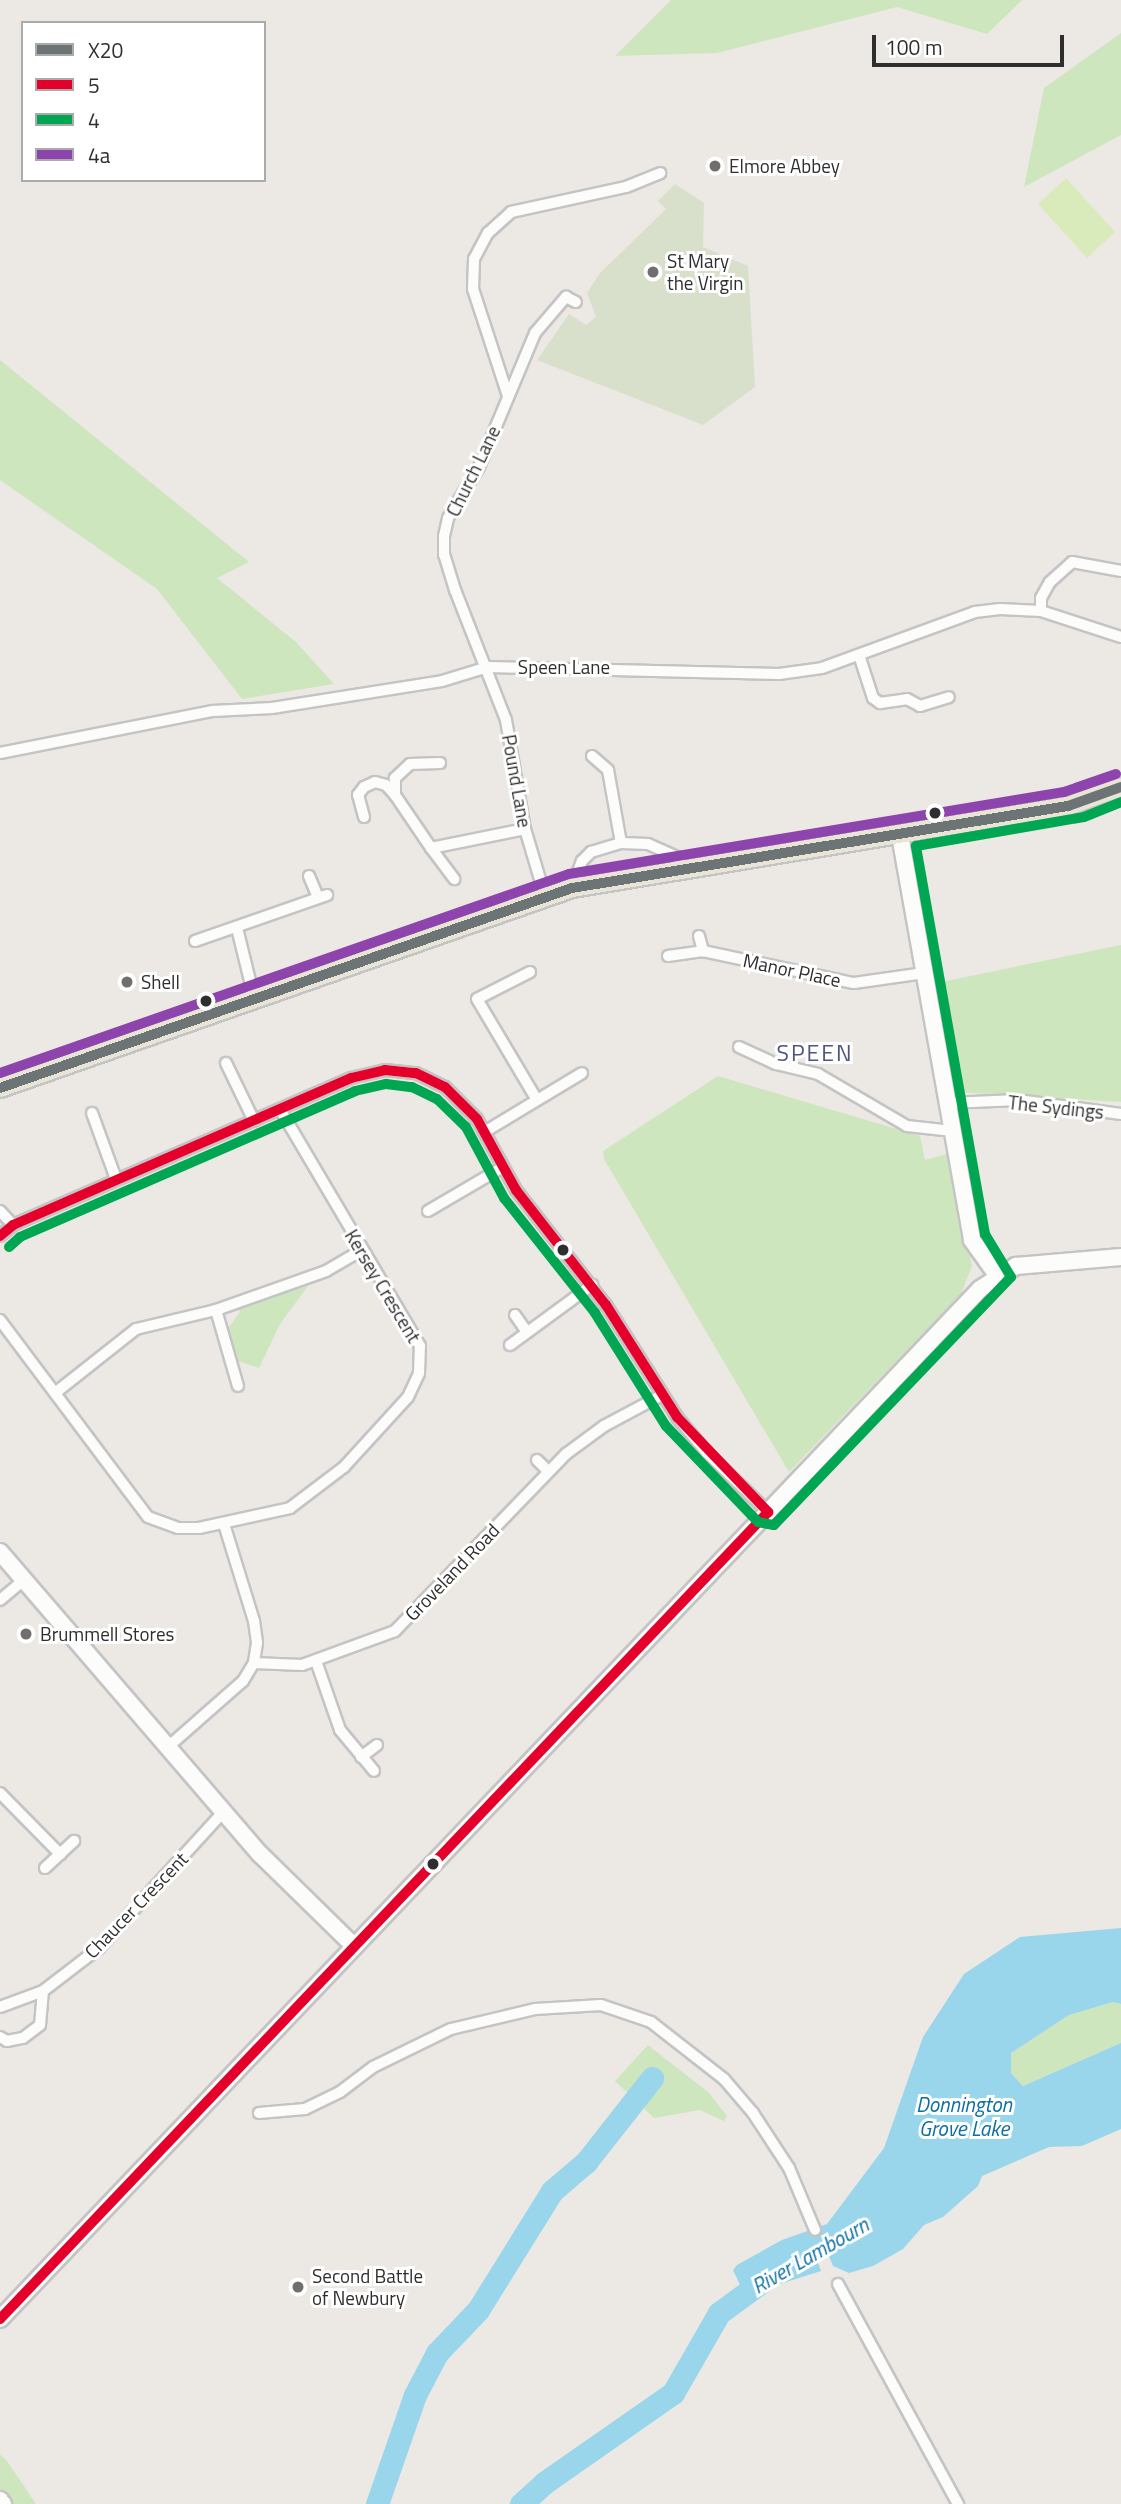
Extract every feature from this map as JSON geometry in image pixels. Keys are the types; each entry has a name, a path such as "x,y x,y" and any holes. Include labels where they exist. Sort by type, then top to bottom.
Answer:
{"main road":[{"path":"0,1088 572,888 1082,803 1121,786"}],"street":[{"path":"508,396 473,289 474,260 488,233 511,212 626,187 660,173"},
{"name":"Church Lane","path":"488,667 447,567 444,536 457,500 479,467 542,324 566,297 576,302"},
{"path":"1041,611 1041,598 1050,582 1070,558 1121,571"},
{"name":"Speen Lane","path":"0,753 213,711 272,708 442,681 488,667 779,674 860,658 975,612 1000,608 1041,611 1121,637"},
{"path":"860,658 873,698 880,703 907,699 920,706 949,697"},
{"name":"Pound Lane","path":"488,667 509,732 525,829 545,897"},
{"path":"592,756 608,770 621,843"},
{"path":"395,795 395,778 410,764 440,762"},
{"path":"364,817 358,795 364,787 375,782 386,785 454,879"},
{"path":"431,848 525,829"},
{"path":"900,835 972,1240 997,1275"},
{"path":"572,888 582,861 591,852 621,843 648,844 677,858 688,870"},
{"path":"195,941 323,896 309,876"},
{"path":"237,928 254,997"},
{"path":"699,936 703,951"},
{"name":"Manor Place","path":"668,956 703,951 854,983 923,974"},
{"path":"530,972 477,999 537,1100"},
{"path":"739,1047 776,1064 818,1074 907,1126 953,1131"},
{"path":"226,1063 254,1121"},
{"path":"0,1236 13,1225 364,1073 400,1070 445,1087 486,1131 503,1167 532,1213 592,1285 662,1395 706,1453 768,1511"},
{"path":"486,1131 582,1073"},
{"name":"The Sydings","path":"949,1103 1018,1100 1121,1114"},
{"name":"Kersey Crescent","path":"0,1320 148,1517 178,1528 224,1524 290,1508 344,1467 408,1398 419,1373 421,1346 281,1111"},
{"path":"92,1113 116,1179"},
{"path":"428,1212 503,1167"},
{"path":"0,1211 13,1225"},
{"path":"55,1393 136,1329 216,1310 326,1271 362,1250"},
{"path":"0,2319 768,1511 997,1275 1028,1263 1121,1257"},
{"path":"510,1345 592,1285"},
{"path":"216,1310 238,1386"},
{"path":"515,1315 527,1332"},
{"name":"Groveland Road","path":"254,1664 277,1667 316,1661 385,1637 406,1622 548,1471 587,1437 662,1395"},
{"path":"537,1460 548,1471"},
{"path":"169,1746 243,1681 254,1664 254,1621 224,1524"},
{"path":"0,1552 26,1578 223,1812 354,1946"},
{"path":"0,1600 26,1578"},
{"path":"316,1661 340,1730 374,1771"},
{"path":"361,1757 377,1745"},
{"path":"0,1793 60,1854"},
{"name":"Chaucer Crescent","path":"0,2007 43,1991 99,1948 223,1812"},
{"path":"45,1868 74,1841"},
{"path":"0,2037 7,2041 23,2038 40,2025 43,1991"},
{"path":"259,2113 305,2109 340,2092 373,2067 451,2029 535,2009 601,2005 651,2022 724,2079 753,2113 789,2168 815,2230"},
{"path":"838,2284 958,2504"}],"green space":[{"path":"671,0 1022,0 987,34 897,7 717,53 615,56"},
{"path":"1121,33 1121,135 1024,187 1044,88"},
{"path":"1066,178 1115,232 1087,258 1038,204"},
{"path":"675,184 704,203 703,247 748,266 755,387 703,425 537,360 569,314 586,325 596,317 587,293 600,273 666,209 658,201"},
{"path":"0,360 249,562 217,578 296,642 334,684 242,699 157,589 0,480"},
{"path":"1121,945 1121,1102 957,1092 936,983"},
{"path":"718,1076 920,1136 925,1160 951,1153 972,1266 961,1294 789,1472 604,1159 603,1151"},
{"path":"308,1286 280,1324 259,1368 235,1360 226,1331 240,1312 238,1306"},
{"path":"1113,2002 1121,2004 1121,2043 1023,2086 1011,2073 1011,2053 1069,2015"},
{"path":"648,2045 709,2093 727,2116 724,2121 700,2110 654,2118 615,2081"},
{"path":"0,2454 36,2504 11,2504 0,2489"}],"water":[{"name":"Donnington Grove Lake","path":"1121,1928 1121,2004 1113,2002 1069,2015 1011,2053 1011,2073 1023,2086 1121,2043 1121,2129 1082,2146 1049,2147 982,2176 978,2186 943,2217 924,2225 903,2249 873,2266 849,2273 833,2266 826,2249 815,2254 821,2271 758,2291 741,2287 733,2270 737,2265 782,2240 827,2224 884,2148 923,2037 964,1974 1020,1937"}],"waterway":[{"path":"377,2504 415,2395 437,2353 478,2310 552,2191 586,2162 652,2078"},
{"name":"River Lambourn","path":"521,2504 544,2483 673,2393 719,2313 775,2272"}],"transit line":[{"name":"4a","path":"0,1073 569,874 1064,792 1116,774"},
{"name":"X20","path":"0,1088 572,888 1068,806 1121,787"},
{"name":"4","path":"9,1247 20,1237 355,1091 386,1084 412,1087 437,1099 466,1127 504,1198 595,1313 666,1426 758,1522 774,1525 1011,1277 985,1234 916,846 1084,817 1121,802"},
{"name":"5","path":"0,1236 13,1225 351,1078 385,1070 416,1073 445,1087 477,1119 516,1190 606,1305 677,1417 768,1512 0,2319"}],"place":[{"name":"Elmore Abbey","path":"715,166"},
{"name":"St Mary the Virgin","path":"653,272"},
{"name":"Shell","path":"127,982"},
{"name":"Brummell Stores","path":"26,1634"},
{"name":"Second Battle of Newbury","path":"298,2287"}],"district":[{"name":"SPEEN","path":"815,1053"}]}
